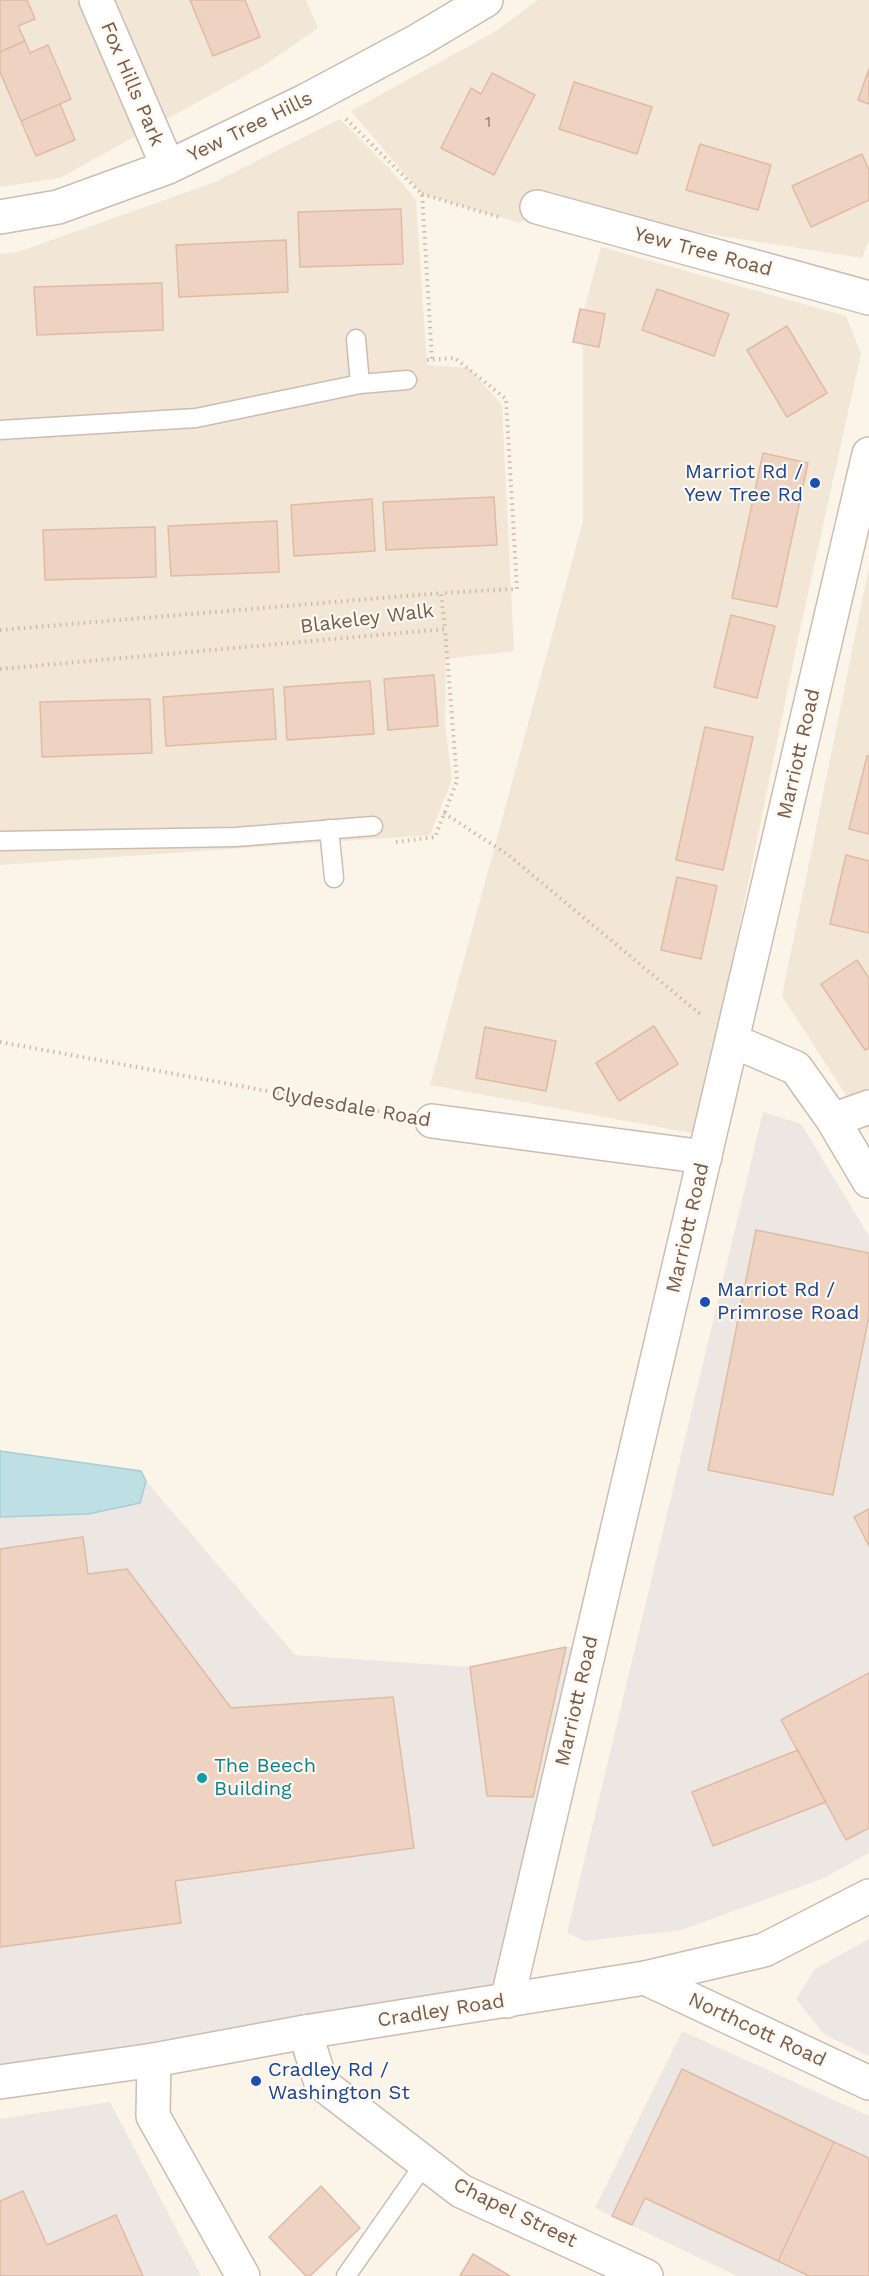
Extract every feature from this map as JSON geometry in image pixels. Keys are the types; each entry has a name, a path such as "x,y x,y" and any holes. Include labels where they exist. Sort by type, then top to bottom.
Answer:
{"street":[{"name":"Fox Hills Park","path":"96,0 168,167"},
{"name":"Yew Tree Hills","path":"0,217 58,207 168,167 320,92 419,40 486,0"},
{"name":"Yew Tree Road","path":"537,207 869,298"},
{"name":"Marriott Road","path":"507,2001 869,454"},
{"path":"733,1041 796,1068 833,1120 869,1181"},
{"path":"833,1120 869,1107"},
{"name":"Clydesdale Road","path":"432,1121 705,1157"},
{"name":"Cradley Road","path":"0,2082 154,2060 305,2031 645,1978 764,1950 869,1896"},
{"name":"Northcott Road","path":"645,1978 869,2083"},
{"name":"Chapel Street","path":"305,2031 321,2083 461,2191 646,2276"},
{"path":"154,2060 153,2116 243,2276"}],"lane":[{"path":"356,339 360,384"},
{"path":"0,430 196,418 360,384 407,380"},
{"path":"0,841 236,837 373,826"},
{"path":"328,829 334,878"},
{"path":"346,2276 425,2163"}],"path":[{"path":"320,92 422,194 520,224 537,207"},
{"path":"422,194 432,359"},
{"path":"422,360 455,358 506,399 517,589 441,593"},
{"name":"Blakeley Walk","path":"0,630 441,593 444,629 0,669"},
{"path":"373,826 380,844 435,837 457,781 444,629"},
{"path":"444,813 507,854 733,1041"},
{"name":"Clydesdale Road","path":"0,1042 432,1121"}],"shaded area":[{"path":"0,0 306,0 318,28 263,66 60,178 0,187"},
{"path":"538,0 869,0 869,240 862,258 537,207 520,223 422,194 351,111 496,31"},
{"path":"340,119 390,169 416,200 427,365 469,368 502,405 514,651 446,659 445,725 452,779 430,835 0,865 0,254 18,252 215,182"},
{"path":"601,247 846,316 861,353 798,639 697,1134 430,1085 583,521 583,314"},
{"path":"869,567 869,1131 782,996"},
{"path":"763,1112 801,1124 869,1236 869,1853 824,1878 682,1930 584,1941 567,1933"},
{"path":"0,1453 141,1471 146,1481 295,1655 470,1667 566,1647 590,1645 507,2001 0,2082"},
{"path":"869,1939 869,2056 825,2035 796,1999 815,1969"},
{"path":"682,2031 869,2116 869,2276 737,2276 595,2208"},
{"path":"110,2102 201,2276 0,2276 0,2119"}],"water":[{"path":"0,1451 141,1471 146,1481 140,1503 88,1514 0,1517"}],"building":[{"path":"0,0 27,0 35,19 18,26 25,41 0,52"},
{"path":"190,0 245,0 260,37 213,56"},
{"path":"25,41 30,53 48,45 71,99 21,121 0,72 0,52"},
{"path":"869,69 869,104 858,100"},
{"path":"492,73 535,95 494,175 441,148 471,88 481,94"},
{"path":"574,82 652,107 637,154 559,129"},
{"path":"60,104 75,140 36,156 21,121"},
{"path":"700,144 771,165 758,210 686,190"},
{"path":"862,154 869,170 869,200 811,227 792,186"},
{"path":"401,209 403,264 300,267 298,212"},
{"path":"286,240 288,292 179,297 176,245"},
{"path":"162,283 163,330 37,335 34,287"},
{"path":"657,289 729,314 714,356 642,330"},
{"path":"580,309 605,314 599,347 573,342"},
{"path":"787,326 827,393 787,417 747,350"},
{"path":"763,453 808,463 777,607 732,598"},
{"path":"494,497 497,545 386,550 383,502"},
{"path":"372,499 375,551 294,556 291,505"},
{"path":"277,521 279,572 171,576 168,526"},
{"path":"155,527 156,577 45,580 43,530"},
{"path":"731,615 775,626 757,698 714,687"},
{"path":"434,675 438,726 388,730 384,679"},
{"path":"370,681 374,734 287,740 284,687"},
{"path":"273,689 276,739 166,746 163,697"},
{"path":"150,699 152,753 42,757 40,702"},
{"path":"705,727 753,737 723,870 676,860"},
{"path":"867,756 869,756 869,834 849,829"},
{"path":"846,855 869,861 869,933 830,924"},
{"path":"677,877 717,886 701,959 661,950"},
{"path":"857,960 869,978 869,1048 865,1050 821,984"},
{"path":"654,1026 678,1064 619,1101 596,1063"},
{"path":"485,1027 556,1041 546,1091 476,1078"},
{"path":"756,1230 869,1253 869,1316 833,1495 708,1470"},
{"path":"869,1509 869,1546 854,1517"},
{"name":"The Beech Building","path":"83,1537 88,1574 127,1569 231,1708 393,1697 414,1848 175,1881 181,1923 0,1947 0,1549"},
{"path":"566,1647 533,1797 487,1796 470,1667"},
{"path":"869,1673 869,1828 846,1840 781,1720"},
{"path":"798,1750 826,1802 713,1846 692,1792"},
{"path":"682,2069 834,2142 778,2261 645,2198 632,2225 612,2216"},
{"path":"834,2142 869,2158 869,2276 809,2276 778,2261"},
{"path":"321,2186 360,2228 310,2276 306,2276 269,2237"},
{"path":"23,2191 47,2245 116,2215 143,2276 0,2276 0,2201"},
{"path":"473,2254 510,2276 460,2276"}],"place":[{"name":"Marriot Rd / Yew Tree Rd","path":"815,483"},
{"name":"Marriot Rd / Primrose Road","path":"705,1302"},
{"name":"The Beech Building","path":"202,1778"},
{"name":"Cradley Rd / Washington St","path":"256,2081"}]}
